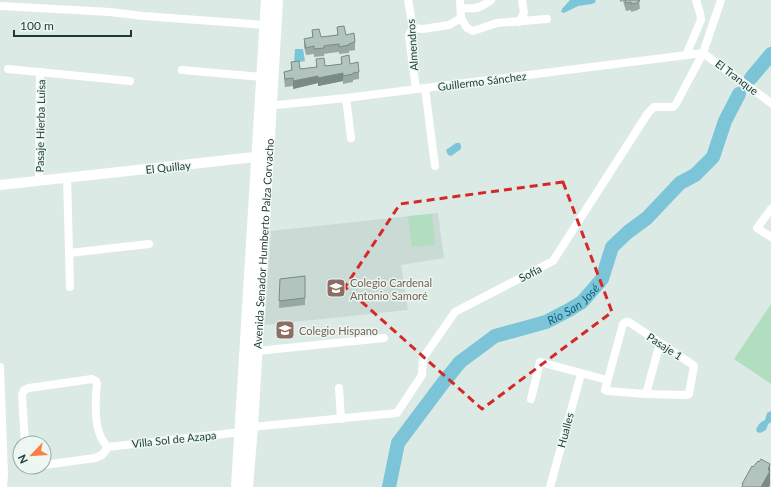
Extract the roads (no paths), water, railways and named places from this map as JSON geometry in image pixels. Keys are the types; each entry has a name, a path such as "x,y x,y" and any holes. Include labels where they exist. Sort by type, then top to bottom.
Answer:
{"main road":[{"name":"Avenida Senador Humberto Palza Corvacho","path":"266,106 262,77 267,0"},
{"name":"Avenida Senador Humberto Palza Corvacho","path":"237,487 266,106 277,0"},
{"name":"Avenida Senador Humberto Palza Corvacho","path":"247,487 257,351 263,156"}],"street":[{"name":"Almendros","path":"408,0 413,28 410,35 410,41 416,89"},
{"path":"491,0 474,9 460,4 461,18 467,28 473,31 497,23 547,19"},
{"path":"519,22 524,13 522,0"},
{"path":"686,55 701,20 696,0"},
{"name":"Sofía","path":"252,428 397,413 422,374 423,358 456,312 553,261 648,113 654,107 673,107 676,104 703,52 721,0"},
{"path":"0,6 11,3 143,16 265,25"},
{"path":"413,28 422,29 449,25 461,18"},
{"name":"Guillermo Sánchez","path":"266,106 346,98 703,52"},
{"name":"El Tranque","path":"703,52 771,103"},
{"name":"Pasaje Hierba Luisa","path":"8,69 130,81"},
{"path":"182,70 262,77"},
{"name":"Pasaje Hierba Luisa","path":"39,181 40,72"},
{"path":"426,88 435,166"},
{"path":"346,98 351,138"},
{"name":"El Quillay","path":"0,185 263,156"},
{"path":"67,178 70,287"},
{"path":"771,209 757,228 771,238"},
{"path":"69,253 149,244"},
{"name":"Pasaje 1","path":"624,322 629,322 694,366 689,394 685,396 607,391 605,388 607,380 624,322"},
{"path":"257,351 384,338"},
{"path":"646,394 660,343"},
{"path":"531,399 540,362 607,380"},
{"path":"0,367 3,487"},
{"name":"Hualles","path":"550,487 581,374"},
{"path":"24,435 22,395 24,390 92,379 96,381 95,404 99,434 102,441 108,447 102,455 95,458 52,465"},
{"path":"339,388 341,419"},
{"name":"Villa Sol de Azapa","path":"108,447 241,432"}],"water":[{"path":"570,0 595,0 596,2 578,6 564,13 561,12"},
{"path":"295,49 303,49 305,61 294,63"},
{"path":"456,143 460,143 461,149 451,156 448,155 446,150"},
{"path":"771,411 771,422 768,424 766,430 760,433 757,432 756,429 760,423 765,420 767,413"}],"waterway":[{"name":"Río San José","path":"751,78 771,54"},
{"name":"Río San José","path":"389,487 398,443 460,362 495,336 546,322 582,302 602,279 612,247 628,232 647,218 680,183 695,175 713,157 725,121 739,94"}],"place":[{"name":"Colegio Cardenal Antonio Samoré","path":"336,288"},
{"name":"Colegio Hispano","path":"285,330"}]}
